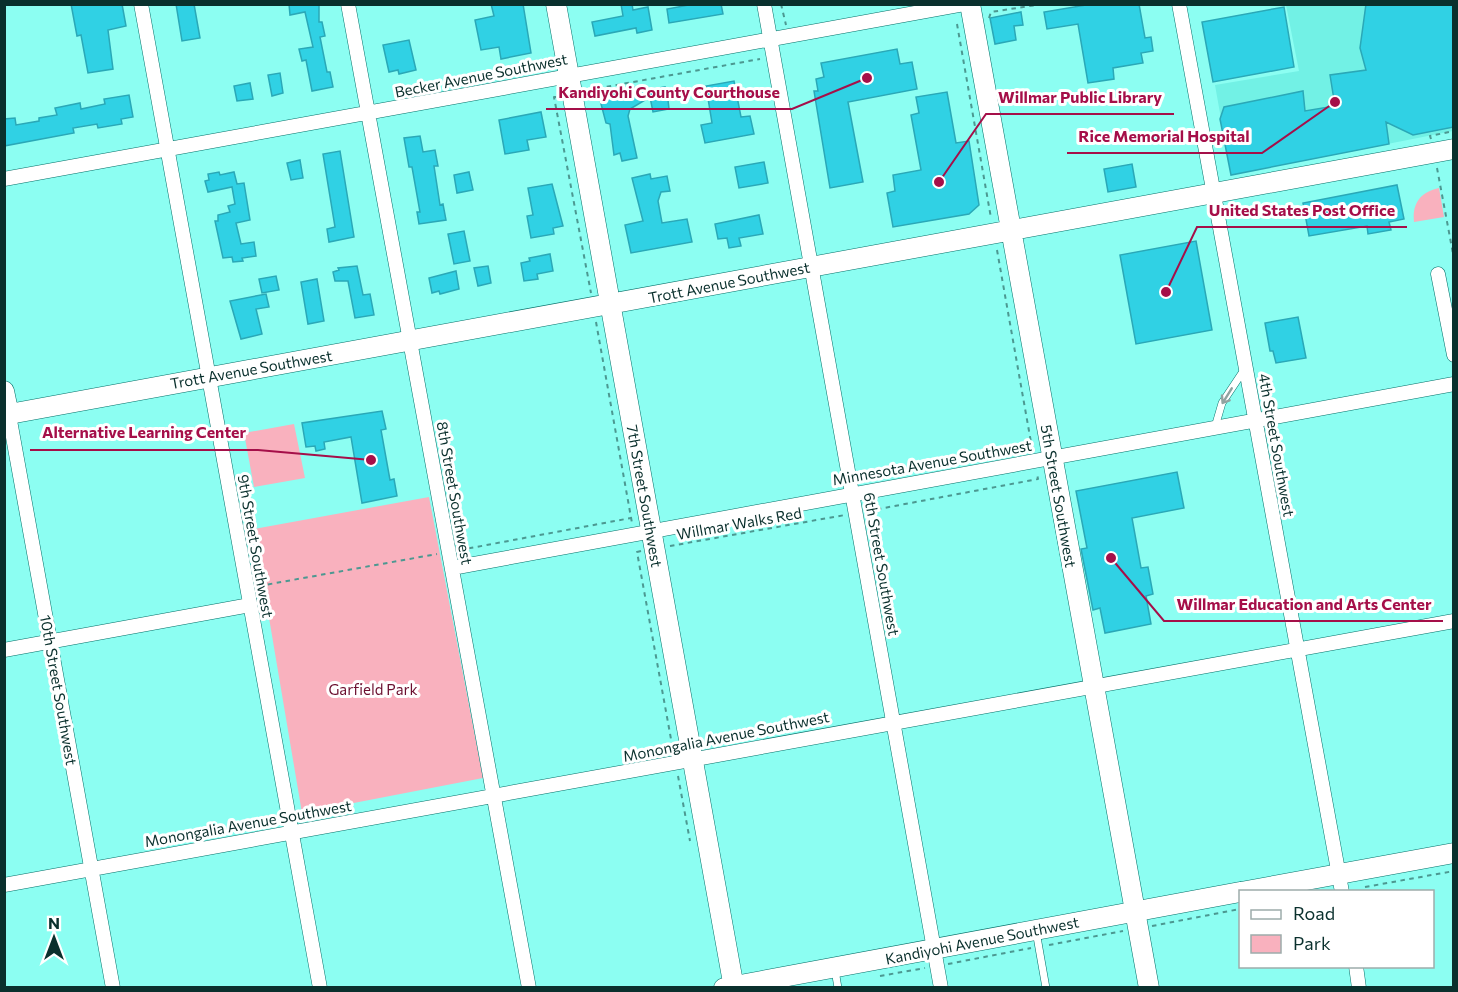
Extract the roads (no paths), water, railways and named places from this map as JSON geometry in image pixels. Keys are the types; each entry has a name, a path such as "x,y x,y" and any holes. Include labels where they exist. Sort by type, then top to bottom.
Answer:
{"street":[{"name":"9th Street Southwest","path":"141,4 320,987"},
{"name":"8th Street Southwest","path":"348,4 411,340 492,796 529,987"},
{"name":"7th Street Southwest","path":"556,4 602,306 646,539 694,759 731,987"},
{"name":"6th Street Southwest","path":"764,4 941,987"},
{"name":"4th Street Southwest","path":"1179,4 1341,885"},
{"name":"Becker Avenue Southwest","path":"4,179 368,113 570,84 788,35 969,10"},
{"name":"5th Street Southwest","path":"969,10 1003,232 1044,459 1094,685 1149,987"},
{"name":"Trott Avenue Southwest","path":"7,415 209,376 1454,149"},
{"path":"1438,274 1454,355"},
{"name":"Minnesota Avenue Southwest","path":"452,568 646,539 853,494 1454,384"},
{"name":"10th Street Southwest","path":"4,392 113,987"},
{"path":"4,650 250,605"},
{"name":"Monongalia Avenue Southwest","path":"4,885 1454,621"},
{"name":"Kandiyohi Avenue Southwest","path":"1270,890 1341,885 1454,853"},
{"name":"Kandiyohi Avenue Southwest","path":"731,987 1239,892"},
{"path":"1356,968 1359,987"}],"lane":[{"path":"1215,427 1222,403 1246,368"},
{"path":"1035,930 1046,987"},
{"path":"834,967 838,987"}],"place":[{"name":"Kandiyohi County Courthouse","path":"867,78"},
{"name":"Rice Memorial Hospital","path":"1335,102"},
{"name":"Willmar Public Library","path":"939,182"},
{"name":"United States Post Office","path":"1166,292"},
{"name":"Alternative Learning Center","path":"371,460"},
{"name":"Willmar Education and Arts Center","path":"1111,558"}],"park label":[{"name":"Garfield Park","path":"373,689"}]}
